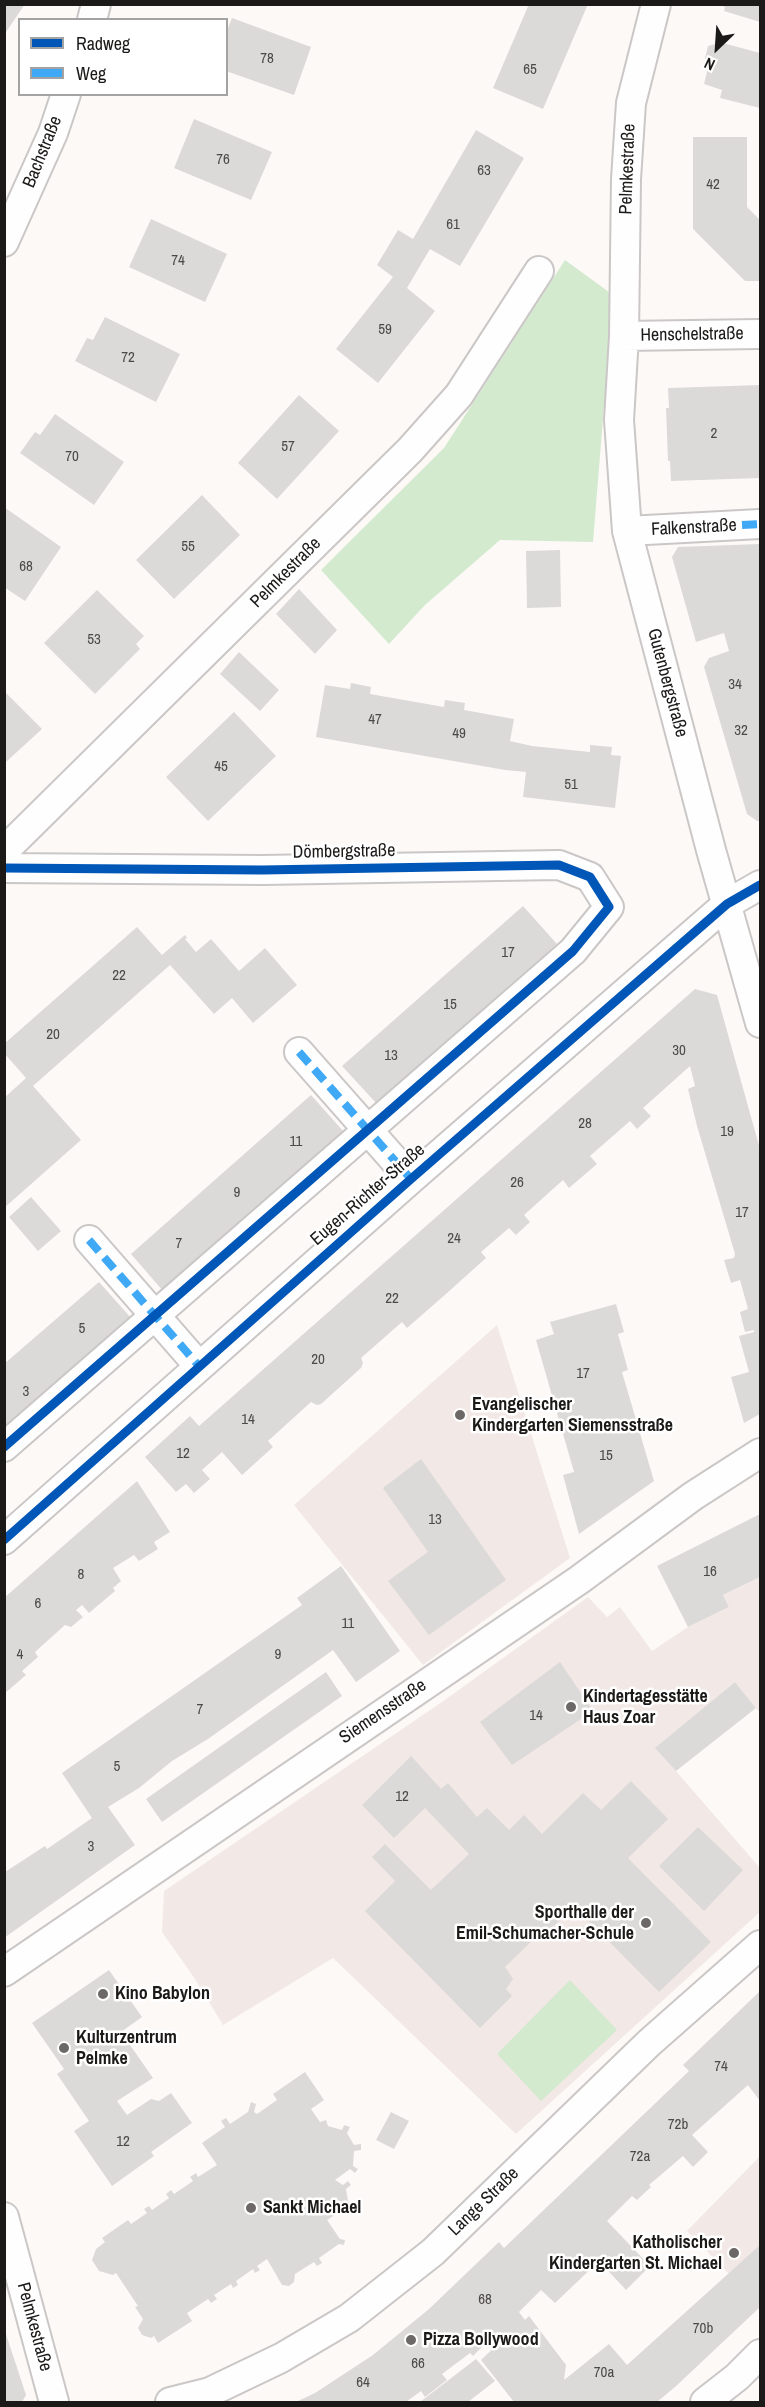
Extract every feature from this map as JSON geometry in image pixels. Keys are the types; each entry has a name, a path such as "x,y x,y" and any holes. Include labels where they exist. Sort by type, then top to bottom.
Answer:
{"street":[{"name":"Pelmkestraße","path":"624,336 626,179 631,103 656,4"},
{"name":"Bachstraße","path":"4,242 53,133 65,96"},
{"name":"Pelmkestraße","path":"4,851 410,450 459,395 539,271"},
{"name":"Henschelstraße","path":"624,336 760,334"},
{"name":"Gutenbergstraße","path":"624,336 619,420 627,531 760,1023"},
{"name":"Falkenstraße","path":"627,531 752,525"},
{"name":"Dömbergstraße","path":"4,868 262,870 559,865 590,877 609,907 573,951 369,1131"},
{"name":"Eugen-Richter-Straße","path":"4,1540 411,1179 727,904 760,885"},
{"name":"Eugen-Richter-Straße","path":"299,1052 411,1179"},
{"path":"4,1447 369,1131"},
{"path":"89,1240 200,1366"},
{"name":"Siemensstraße","path":"4,1972 579,1580 693,1496 760,1453"},
{"name":"Lange Straße","path":"170,2403 210,2392 281,2358 349,2318 433,2252 649,2043 760,1945"},
{"name":"Pelmkestraße","path":"4,2217 54,2403"},
{"path":"705,2403 760,2354"}],"shaded area":[{"name":"Evangelischer Kindergarten Siemensstraße","path":"497,1325 570,1558 423,1665 294,1505"},
{"path":"760,1577 760,1713 735,1682 656,1748 760,1868 760,1912 516,2134 333,1958 223,2025 162,1932 164,1891 442,1702 588,1597 607,1617 620,1607 652,1651 688,1627 729,1607 723,1595"},
{"name":"Katholischer Kindergarten St. Michael","path":"760,2156 760,2307 675,2387 644,2350 729,2274 687,2231"}],"green space":[{"path":"565,260 613,295 593,542 500,540 425,605 389,644 321,570 444,448"},
{"path":"570,1980 617,2030 541,2101 497,2054"}],"building":[{"path":"4,4 25,4 4,35"},
{"path":"529,4 588,4 543,109 493,88"},
{"path":"760,4 760,22 724,11 725,7 719,5"},
{"path":"232,18 311,47 294,95 228,72 228,28"},
{"path":"715,41 760,53 760,108 720,98 722,90 704,84 709,63 705,58 708,46 715,44"},
{"path":"194,119 272,152 251,200 174,168"},
{"path":"476,130 524,158 460,266 430,249 407,288 435,311 378,383 336,349 393,277 377,265 398,230 413,239"},
{"path":"693,137 747,137 747,207 760,220 760,281 745,281 693,229"},
{"path":"151,219 227,254 205,302 129,267"},
{"path":"105,317 180,354 156,402 75,361 87,338 93,340"},
{"path":"760,385 760,478 671,481 666,408 669,408 668,388"},
{"path":"299,395 339,431 277,499 238,463"},
{"path":"55,414 124,462 94,505 20,453 35,432 40,435"},
{"path":"202,495 240,535 174,599 136,560"},
{"path":"4,507 61,547 25,601 4,587"},
{"path":"760,544 760,821 757,821 747,814 704,667 709,658 729,651 724,633 696,642 672,557 678,547"},
{"path":"560,550 561,607 527,608 526,551"},
{"path":"299,589 337,630 315,654 276,614"},
{"path":"97,590 144,636 136,644 140,649 95,694 44,643"},
{"path":"239,652 279,690 260,711 220,674"},
{"path":"351,683 371,687 370,694 444,707 445,700 465,703 464,710 514,719 510,741 532,746 590,752 590,745 612,747 611,755 621,756 615,808 523,797 526,772 316,737 325,685 350,689"},
{"path":"4,691 42,729 6,762 4,761"},
{"path":"234,712 276,756 208,821 166,777"},
{"path":"523,906 557,944 376,1103 342,1066"},
{"path":"137,927 162,955 185,935 187,938 185,939 196,952 211,939 239,971 265,948 297,985 253,1023 232,998 214,1014 170,965 33,1086 81,1140 4,1208 4,1098 26,1078 4,1053 4,1044"},
{"path":"695,989 717,995 760,1149 760,1414 744,1423 731,1377 749,1372 739,1336 754,1332 754,1330 745,1332 740,1312 748,1309 740,1280 731,1283 724,1260 734,1258 735,1254 688,1089 695,1086 690,1066 643,1108 651,1116 637,1129 630,1121 590,1156 597,1164 569,1188 563,1180 524,1215 530,1222 516,1235 509,1228 481,1252 486,1258 407,1328 402,1322 361,1358 363,1363 361,1368 321,1404 311,1402 268,1441 273,1447 242,1475 222,1452 202,1470 210,1479 194,1493 186,1484 176,1492 145,1457 190,1416 199,1426"},
{"path":"311,1095 344,1132 163,1291 131,1254"},
{"path":"31,1197 61,1231 38,1251 9,1217"},
{"path":"99,1282 132,1319 4,1431 4,1364"},
{"path":"616,1304 624,1332 618,1334 628,1370 622,1372 654,1481 579,1534 563,1475 574,1472 536,1340 554,1334 550,1322"},
{"path":"421,1459 506,1580 429,1635 388,1581 428,1552 383,1488"},
{"path":"137,1481 170,1532 154,1542 158,1549 139,1561 134,1555 113,1568 121,1581 113,1588 115,1591 89,1613 82,1605 76,1610 83,1617 71,1627 65,1625 35,1652 38,1657 22,1671 26,1675 4,1694 4,1598"},
{"path":"760,1514 760,1577 723,1595 729,1607 688,1627 657,1566"},
{"path":"341,1566 400,1651 356,1682 333,1650 208,1739 172,1761 139,1788 108,1807 135,1845 4,1938 5,1872 45,1846 47,1849 92,1818 62,1773 302,1605 297,1598"},
{"path":"560,1662 593,1711 512,1765 480,1722"},
{"path":"326,1672 342,1696 162,1822 146,1799"},
{"path":"735,1682 756,1708 676,1771 655,1748"},
{"path":"411,1756 441,1789 448,1783 477,1817 487,1808 509,1830 524,1815 542,1834 583,1793 601,1810 631,1781 668,1819 628,1858 711,1942 659,1992 580,1912 573,1919 567,1913 545,1935 542,1931 505,1967 513,1979 506,1989 512,1996 480,2028 365,1911 395,1881 372,1857 385,1844 431,1890 469,1854 425,1808 394,1838 362,1805"},
{"path":"698,1827 743,1870 704,1911 659,1866"},
{"name":"Kulturzentrum Pelmke","path":"109,1970 142,2017 121,2032 153,2078 117,2101 127,2115 151,2099 159,2101 171,2093 192,2123 151,2152 154,2156 112,2186 74,2131 89,2121 57,2074 64,2069 32,2023"},
{"path":"760,1991 760,2101 748,2085 692,2135 708,2152 693,2167 683,2156 649,2185 651,2187 637,2200 632,2196 607,2221 650,2266 626,2290 599,2261 555,2303 541,2290 519,2312 525,2320 529,2316 566,2365 564,2380 609,2344 627,2365 760,2245 760,2307 675,2387 657,2402 514,2402 481,2360 500,2342 498,2340 501,2336 497,2332 473,2356 470,2353 442,2374 447,2380 425,2397 421,2391 406,2402 296,2402 315,2393 373,2355 429,2309 499,2242 504,2248 689,2071 683,2065"},
{"name":"Sankt Michael","path":"305,2072 324,2100 311,2109 320,2122 326,2120 328,2126 342,2130 344,2125 350,2127 347,2133 354,2145 361,2144 361,2150 354,2151 353,2166 358,2169 355,2173 350,2169 335,2180 343,2185 348,2181 351,2185 346,2189 348,2201 354,2203 351,2209 347,2207 327,2220 340,2239 345,2240 344,2245 339,2244 319,2258 322,2263 317,2266 314,2262 295,2274 294,2282 289,2286 282,2285 267,2259 257,2266 260,2270 255,2273 253,2269 236,2281 238,2285 233,2288 231,2284 214,2295 217,2299 211,2303 208,2299 187,2313 192,2321 158,2343 154,2336 151,2338 142,2335 138,2328 143,2319 135,2307 138,2306 116,2273 113,2275 99,2271 92,2260 96,2249 105,2242 102,2238 128,2220 131,2224 147,2213 144,2209 149,2206 152,2210 169,2198 166,2194 171,2190 174,2194 193,2181 190,2177 196,2173 198,2177 217,2165 202,2143 225,2127 221,2121 226,2118 230,2124 248,2112 251,2102 256,2104 254,2112 257,2114 277,2100 273,2094"},
{"path":"391,2112 409,2121 394,2149 376,2140"},
{"path":"4,2328 26,2395 22,2402 4,2402"},
{"path":"476,2359 495,2381 468,2402 420,2402"}],"marked path":[{"path":"742,525 760,524"},
{"path":"299,1052 411,1179"},
{"path":"89,1240 199,1366"}],"cycle path":[{"path":"4,868 262,870 559,865 590,877 609,907 573,951 4,1447"},
{"path":"4,1540 411,1179 727,904 760,885"}],"place":[{"name":"Evangelischer Kindergarten Siemensstraße","path":"460,1415"},
{"name":"Kindertagesstätte Haus Zoar","path":"571,1707"},
{"name":"Sporthalle der Emil-Schumacher-Schule","path":"646,1923"},
{"name":"Kino Babylon","path":"103,1994"},
{"name":"Kulturzentrum Pelmke","path":"64,2048"},
{"name":"Sankt Michael","path":"251,2208"},
{"name":"Katholischer Kindergarten St. Michael","path":"734,2253"},
{"name":"Pizza Bollywood","path":"411,2340"}]}
